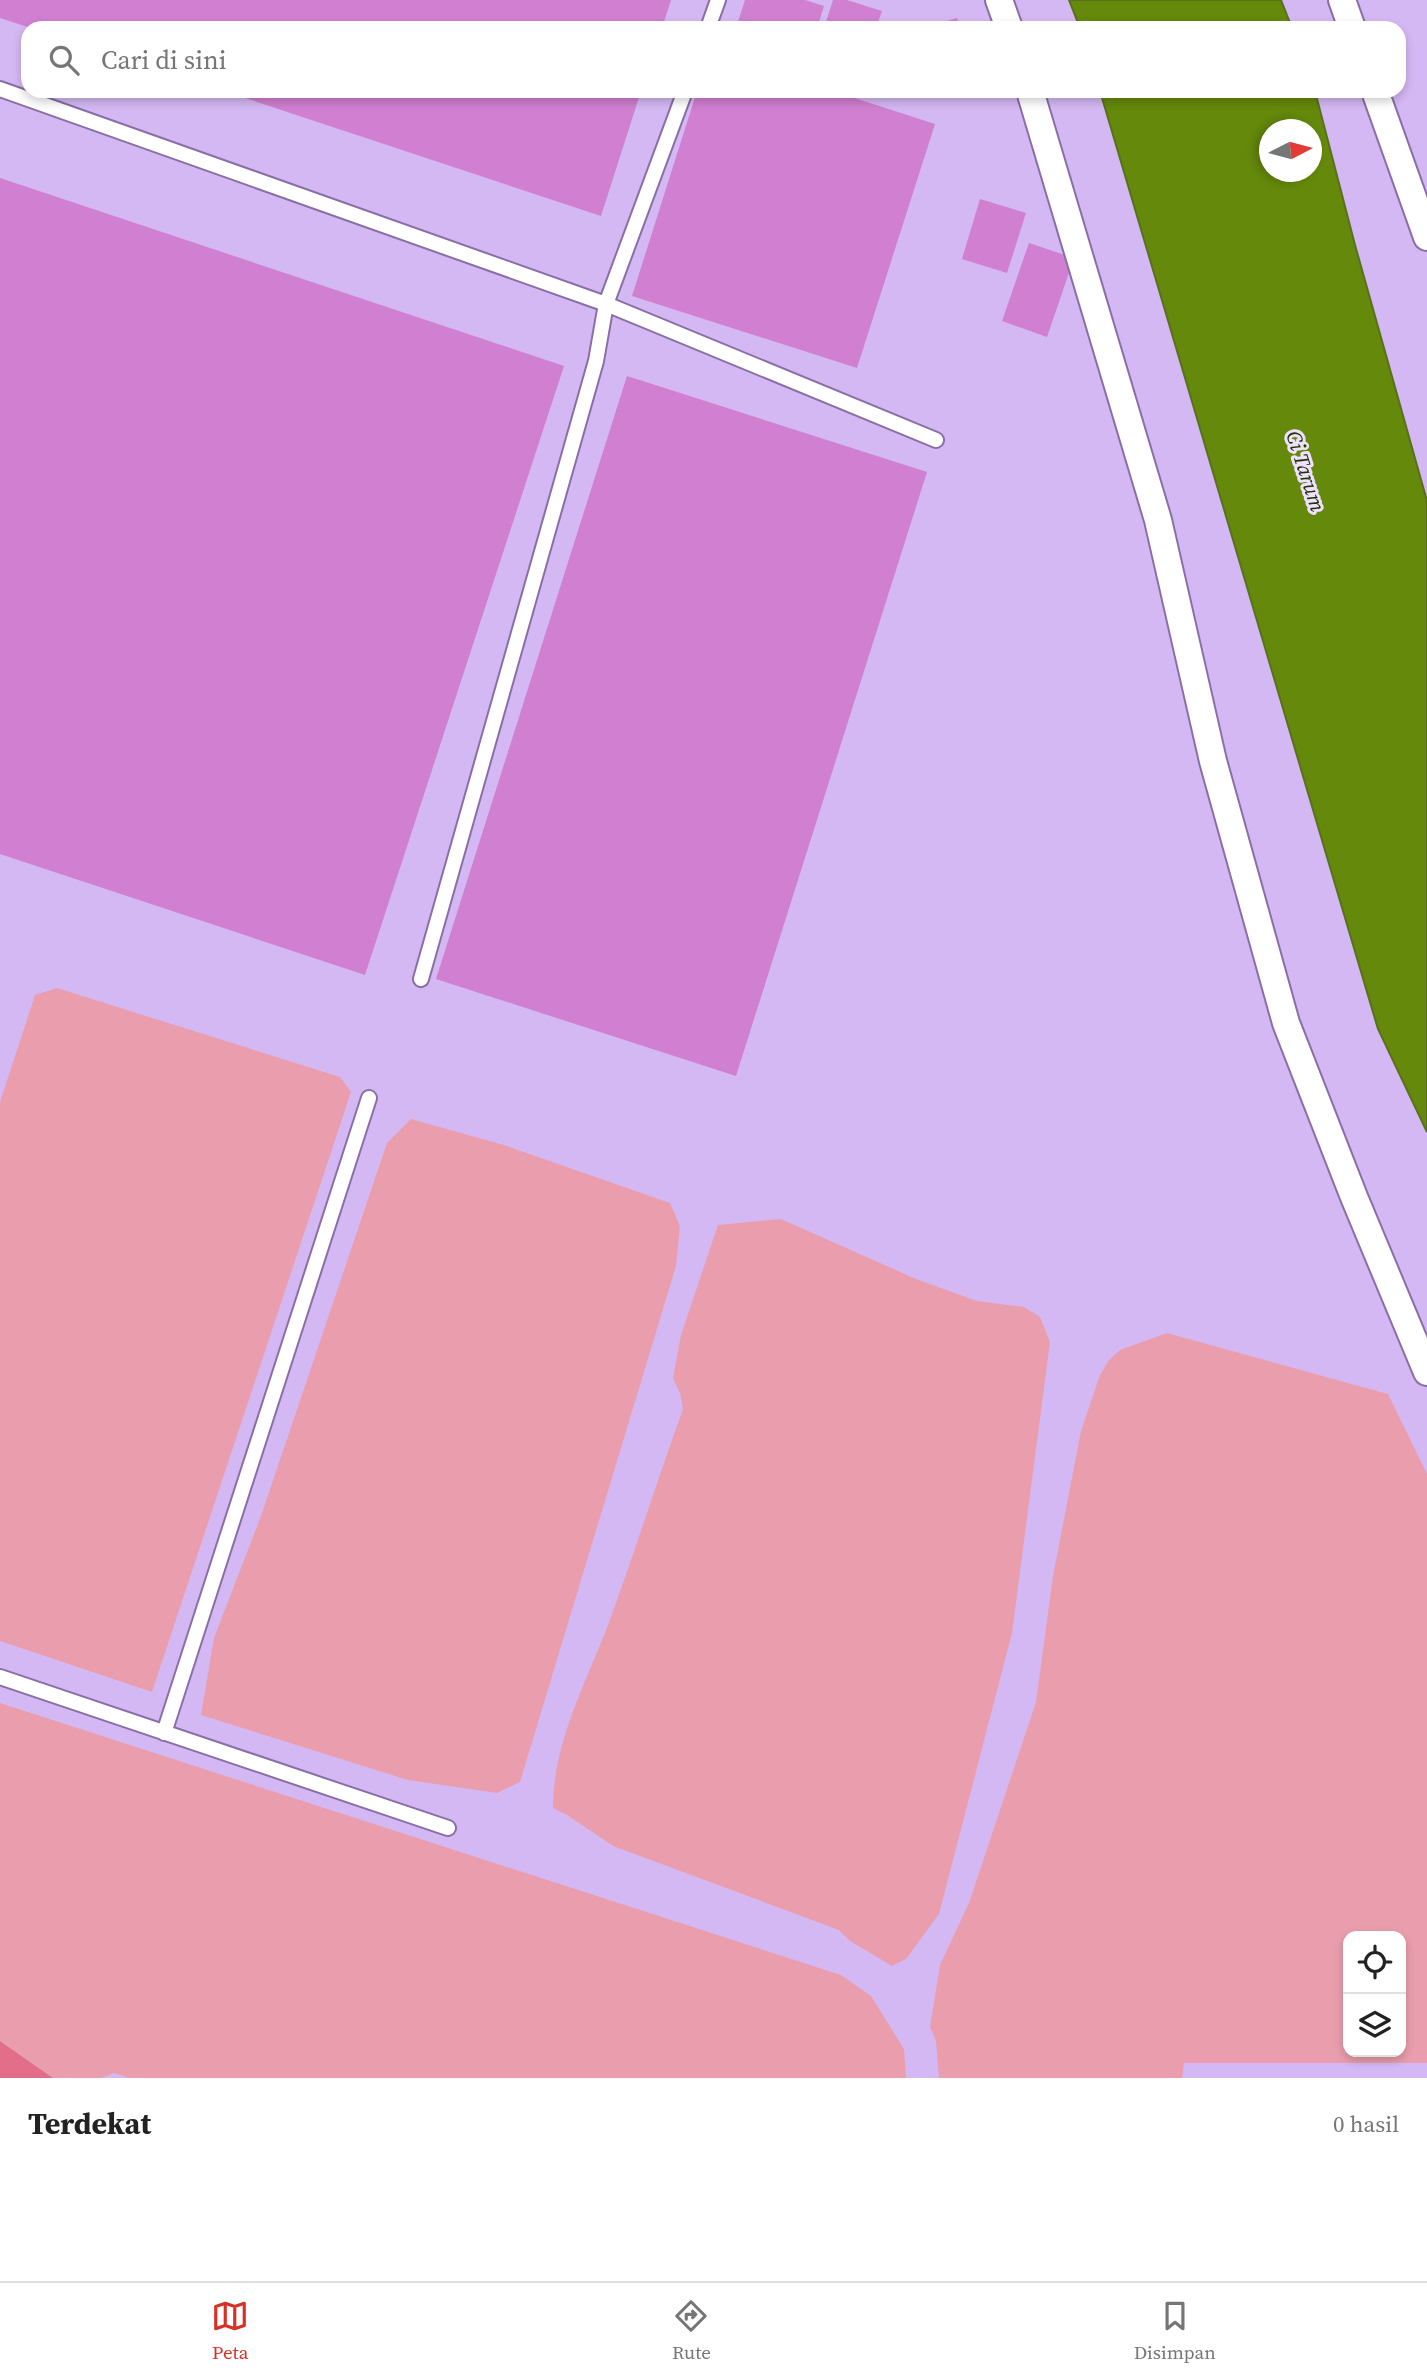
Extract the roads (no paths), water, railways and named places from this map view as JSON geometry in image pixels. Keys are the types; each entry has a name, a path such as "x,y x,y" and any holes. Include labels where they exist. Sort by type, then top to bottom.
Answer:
{"street":[{"path":"999,0 1006,21"},
{"path":"1342,0 1350,21"},
{"path":"1032,98 1158,520 1213,761 1286,1023 1354,1197 1427,1372"},
{"path":"1377,98 1427,237"}],"lane":[{"path":"710,21 718,0"},
{"path":"0,89 21,96"},
{"path":"25,98 606,304 936,440"},
{"path":"421,979 596,361 606,304 682,98"},
{"path":"164,1733 369,1098"},
{"path":"0,1677 448,1829"}],"water":[{"path":"1069,0 1281,0 1289,21 1077,21"},
{"name":"Ci Tarum","path":"1102,98 1317,98 1427,501 1427,1132 1378,1029"}]}
